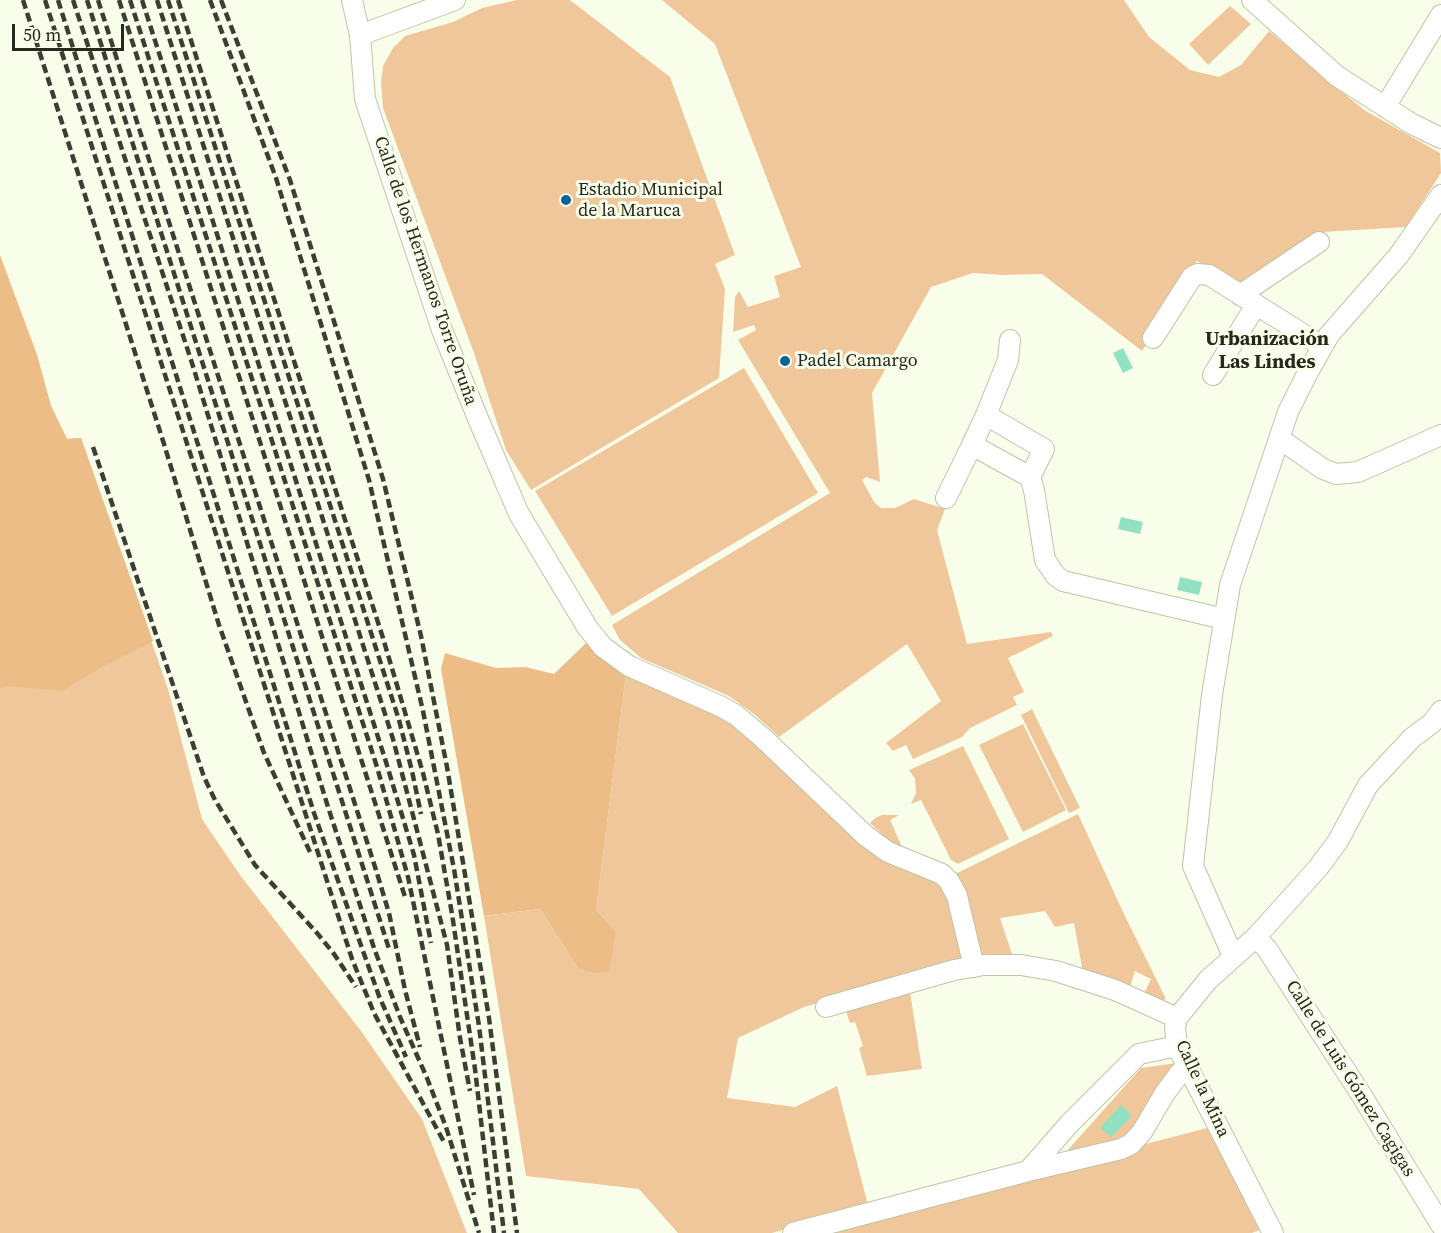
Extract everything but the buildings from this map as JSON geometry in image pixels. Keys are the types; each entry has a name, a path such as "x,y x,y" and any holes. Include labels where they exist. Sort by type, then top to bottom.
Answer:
{"street":[{"name":"Calle de los Hermanos Torre Oruña","path":"352,0 360,34 365,99 442,330 519,514 587,627 603,647 629,666 736,715 866,836 888,852 933,870 950,880 957,896 974,967"},
{"path":"360,34 455,0"},
{"path":"1252,0 1337,76 1412,124 1441,138"},
{"path":"1385,107 1441,15"},
{"path":"1233,956 1193,866 1212,695 1230,585 1288,412 1322,346 1329,335 1400,255 1441,195"},
{"path":"1213,375 1248,300 1319,242"},
{"path":"1153,338 1192,277 1198,274 1209,275 1322,346"},
{"path":"946,498 986,415 1008,360 1010,340"},
{"path":"986,415 1044,449 1030,477 1045,560 1056,576 1064,580 1224,619"},
{"path":"1280,439 1323,469 1336,474 1358,472 1441,435"},
{"path":"972,445 1030,477"},
{"name":"Calle la Mina","path":"1273,1233 1177,1046 1175,1028 1177,1018 1208,980 1256,937 1329,855 1368,785 1412,738 1438,724"},
{"name":"Calle de Luis Gómez Cagigas","path":"1256,937 1268,949 1441,1225"},
{"path":"826,1007 954,970 1003,965 1040,967 1115,990 1177,1018"},
{"path":"1028,1171 1070,1123 1139,1054 1177,1046"},
{"path":"793,1233 1121,1149 1131,1144 1142,1132 1165,1093 1180,1073 1188,1067"}],"shaded area":[{"name":"Estadio Municipal de la Maruca","path":"517,0 570,0 670,77 735,255 715,264 725,289 719,378 531,490 506,450 474,353 383,108 381,82 383,66 393,48 405,36 453,22 482,8"},
{"path":"662,0 1124,0 1149,37 1190,70 1219,77 1241,65 1269,31 1364,110 1440,153 1441,173 1406,227 1322,232 1242,285 1197,261 1142,351 1042,274 973,273 931,287 872,393 880,482 866,477 862,480 874,502 881,508 895,508 914,499 945,509 937,530 967,644 1051,632 1053,636 1008,658 1024,692 1013,697 1017,705 970,728 962,737 913,759 906,745 893,751 886,743 941,701 907,644 779,737 754,714 729,696 641,658 620,640 612,625 830,493 738,340 756,330 754,325 733,332 735,297 739,291 748,307 780,297 774,276 801,267 715,44"},
{"path":"1230,6 1251,24 1208,65 1189,44"},
{"path":"0,255 37,355 51,406 67,439 81,438 153,641 107,664 62,691 6,686 0,689"},
{"path":"0,258 37,355 51,406 67,439 81,438 168,689 202,819 240,875 361,1031 422,1119 467,1233 0,1233"},
{"path":"1123,348 1133,368 1123,373 1113,353"},
{"path":"744,368 818,493 612,616 535,491"},
{"path":"1121,517 1143,522 1140,534 1118,529"},
{"path":"1180,577 1202,582 1199,595 1177,590"},
{"path":"588,641 626,674 596,910 616,931 609,971 594,973 578,968 540,909 484,916 441,669 445,653 496,668 525,667 554,674"},
{"path":"626,674 729,720 945,884 968,959 962,964 804,1007 738,1038 727,1098 795,1107 837,1086 868,1205 772,1233 678,1233 639,1189 526,1176 484,916 540,909 578,968 616,931 596,910"},
{"path":"1032,709 1080,808 1069,813 1021,715"},
{"path":"1023,724 1066,810 1023,832 979,745"},
{"path":"963,746 1009,839 958,864 951,860 921,800 911,804 916,793 915,779 909,770"},
{"path":"1078,814 1166,999 1160,1001 1143,996 1151,979 1135,971 1129,990 1083,973 1074,923 1055,927 1045,911 1000,918 1013,957 978,958 959,878 953,875"},
{"path":"882,815 899,815 890,820 906,856 870,823"},
{"path":"910,992 922,1069 867,1076 859,1048 863,1046 855,1022 850,1023 844,1005"},
{"path":"1177,1063 1127,1139 1058,1161 1141,1068"},
{"path":"1121,1105 1132,1116 1111,1137 1100,1128"},
{"path":"1207,1128 1262,1229 1252,1233 807,1233"}],"railway":[{"path":"23,0 219,625 264,753 310,852"},
{"path":"45,0 352,959 374,1013 444,1142"},
{"path":"58,0 314,813 379,996 406,1057"},
{"path":"73,0 192,363 328,807 374,948 446,1127 479,1233"},
{"path":"87,0 390,952"},
{"path":"98,0 376,870 389,913 420,1047"},
{"path":"119,0 406,900"},
{"path":"130,0 377,767 408,877 474,1195"},
{"path":"142,0 386,762 414,855 431,943"},
{"path":"157,0 393,739 447,945 470,1091"},
{"path":"168,0 399,720 421,814"},
{"path":"178,0 383,638 423,773 438,834 452,914 475,1069 494,1233"},
{"path":"210,0 276,178 369,480 423,711 454,869 479,1026 504,1233"},
{"path":"221,0 290,180 383,479 421,636 447,767 489,1018 517,1233"},
{"path":"93,447 204,777 215,800 255,865 317,933 356,987"}],"place":[{"name":"Estadio Municipal de la Maruca","path":"566,200"},
{"name":"Padel Camargo","path":"785,361"}],"district":[{"name":"Urbanización Las Lindes","path":"1267,352"}]}
